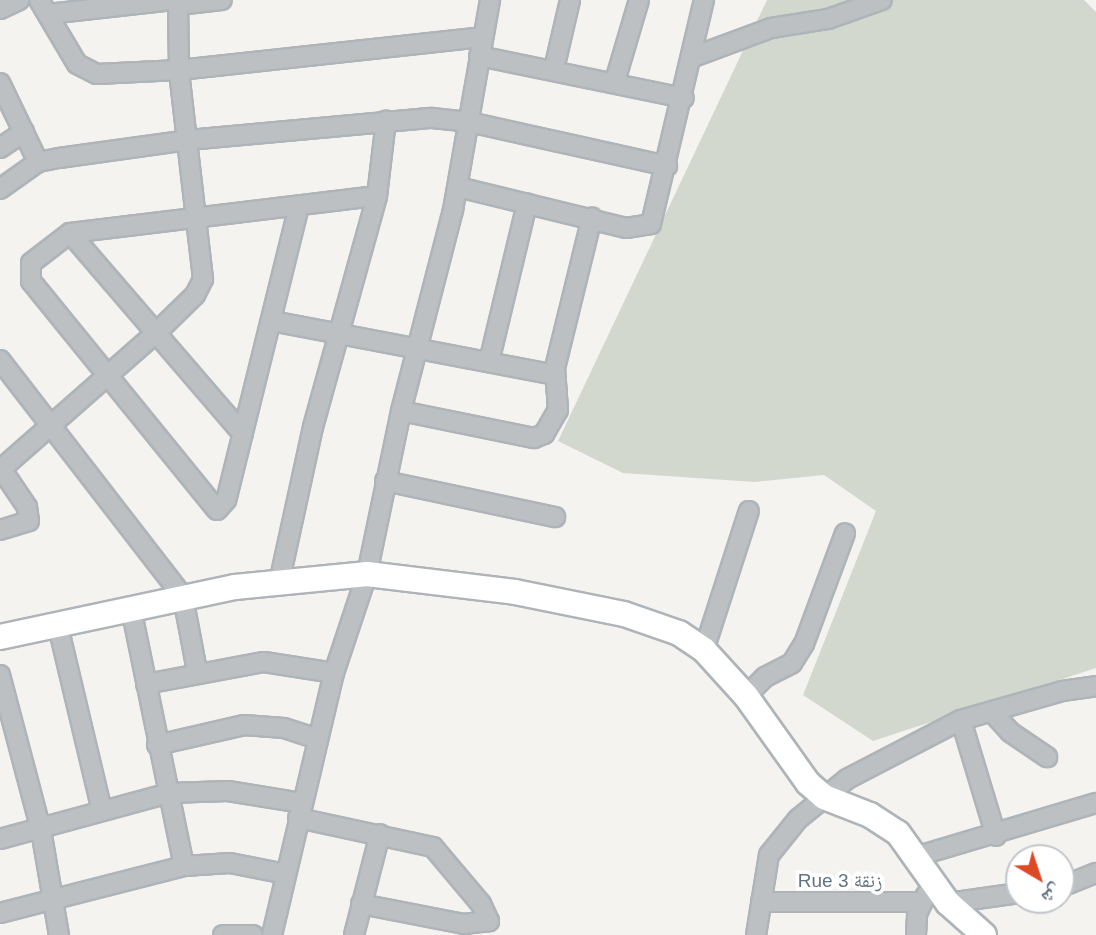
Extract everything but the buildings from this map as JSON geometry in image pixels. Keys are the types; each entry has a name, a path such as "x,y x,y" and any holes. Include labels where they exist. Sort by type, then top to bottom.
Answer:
{"street":[{"path":"0,9 19,0"},
{"path":"222,0 43,7 64,47 87,71 179,70 482,37"},
{"path":"272,935 334,673 367,573 401,411 458,187 490,0"},
{"path":"554,69 570,0"},
{"path":"615,81 639,0"},
{"path":"458,187 636,230 651,224 684,98 704,0"},
{"path":"693,57 779,25 828,19 882,0"},
{"path":"0,530 29,521 27,507 1,470 155,334 195,295 203,279 198,217 179,70 176,2"},
{"path":"479,56 615,81 684,98"},
{"path":"0,83 38,162"},
{"path":"279,583 303,467 377,196 386,121"},
{"path":"0,189 38,162 188,140 386,121 470,122 667,166"},
{"path":"0,148 24,132"},
{"path":"299,206 226,500 216,509 106,377 28,274 31,263 70,233 377,196"},
{"path":"489,362 527,204"},
{"path":"401,411 539,437 558,410 554,375 592,218"},
{"path":"70,233 243,434"},
{"path":"272,321 554,375"},
{"path":"0,360 6,379 54,425 183,597 197,671"},
{"path":"385,481 555,517"},
{"path":"704,650 749,511"},
{"path":"746,696 765,677 792,663 845,533"},
{"path":"0,637 57,622 183,597 367,573 515,592 624,614 679,633 704,650 746,696 796,769 824,797 886,824 918,856 935,897 984,935"},
{"path":"131,608 156,745 184,866"},
{"path":"57,622 102,811"},
{"path":"146,684 197,671 264,662 334,673"},
{"path":"0,675 41,830 59,935"},
{"path":"756,935 769,855 783,833 824,797 859,772 961,720 993,713 1062,691 1096,686"},
{"path":"993,713 1010,733 1047,757"},
{"path":"961,720 996,836"},
{"path":"156,745 244,725 275,726 318,739"},
{"path":"0,839 169,793 228,792 380,834 425,842 442,853 481,904 488,922 464,924 361,904"},
{"path":"918,856 996,836 1096,803"},
{"path":"354,935 380,834"},
{"path":"0,913 184,866 230,863 286,874"},
{"path":"1075,881 1096,873"},
{"name":"Rue 3 زنقة","path":"761,902 1005,894"},
{"path":"916,935 935,897"},
{"path":"222,935 253,935"}],"shaded area":[{"path":"767,0 1084,0 1096,12 1096,668 873,741 803,695 876,511 824,475 754,482 623,473 558,441"}]}
